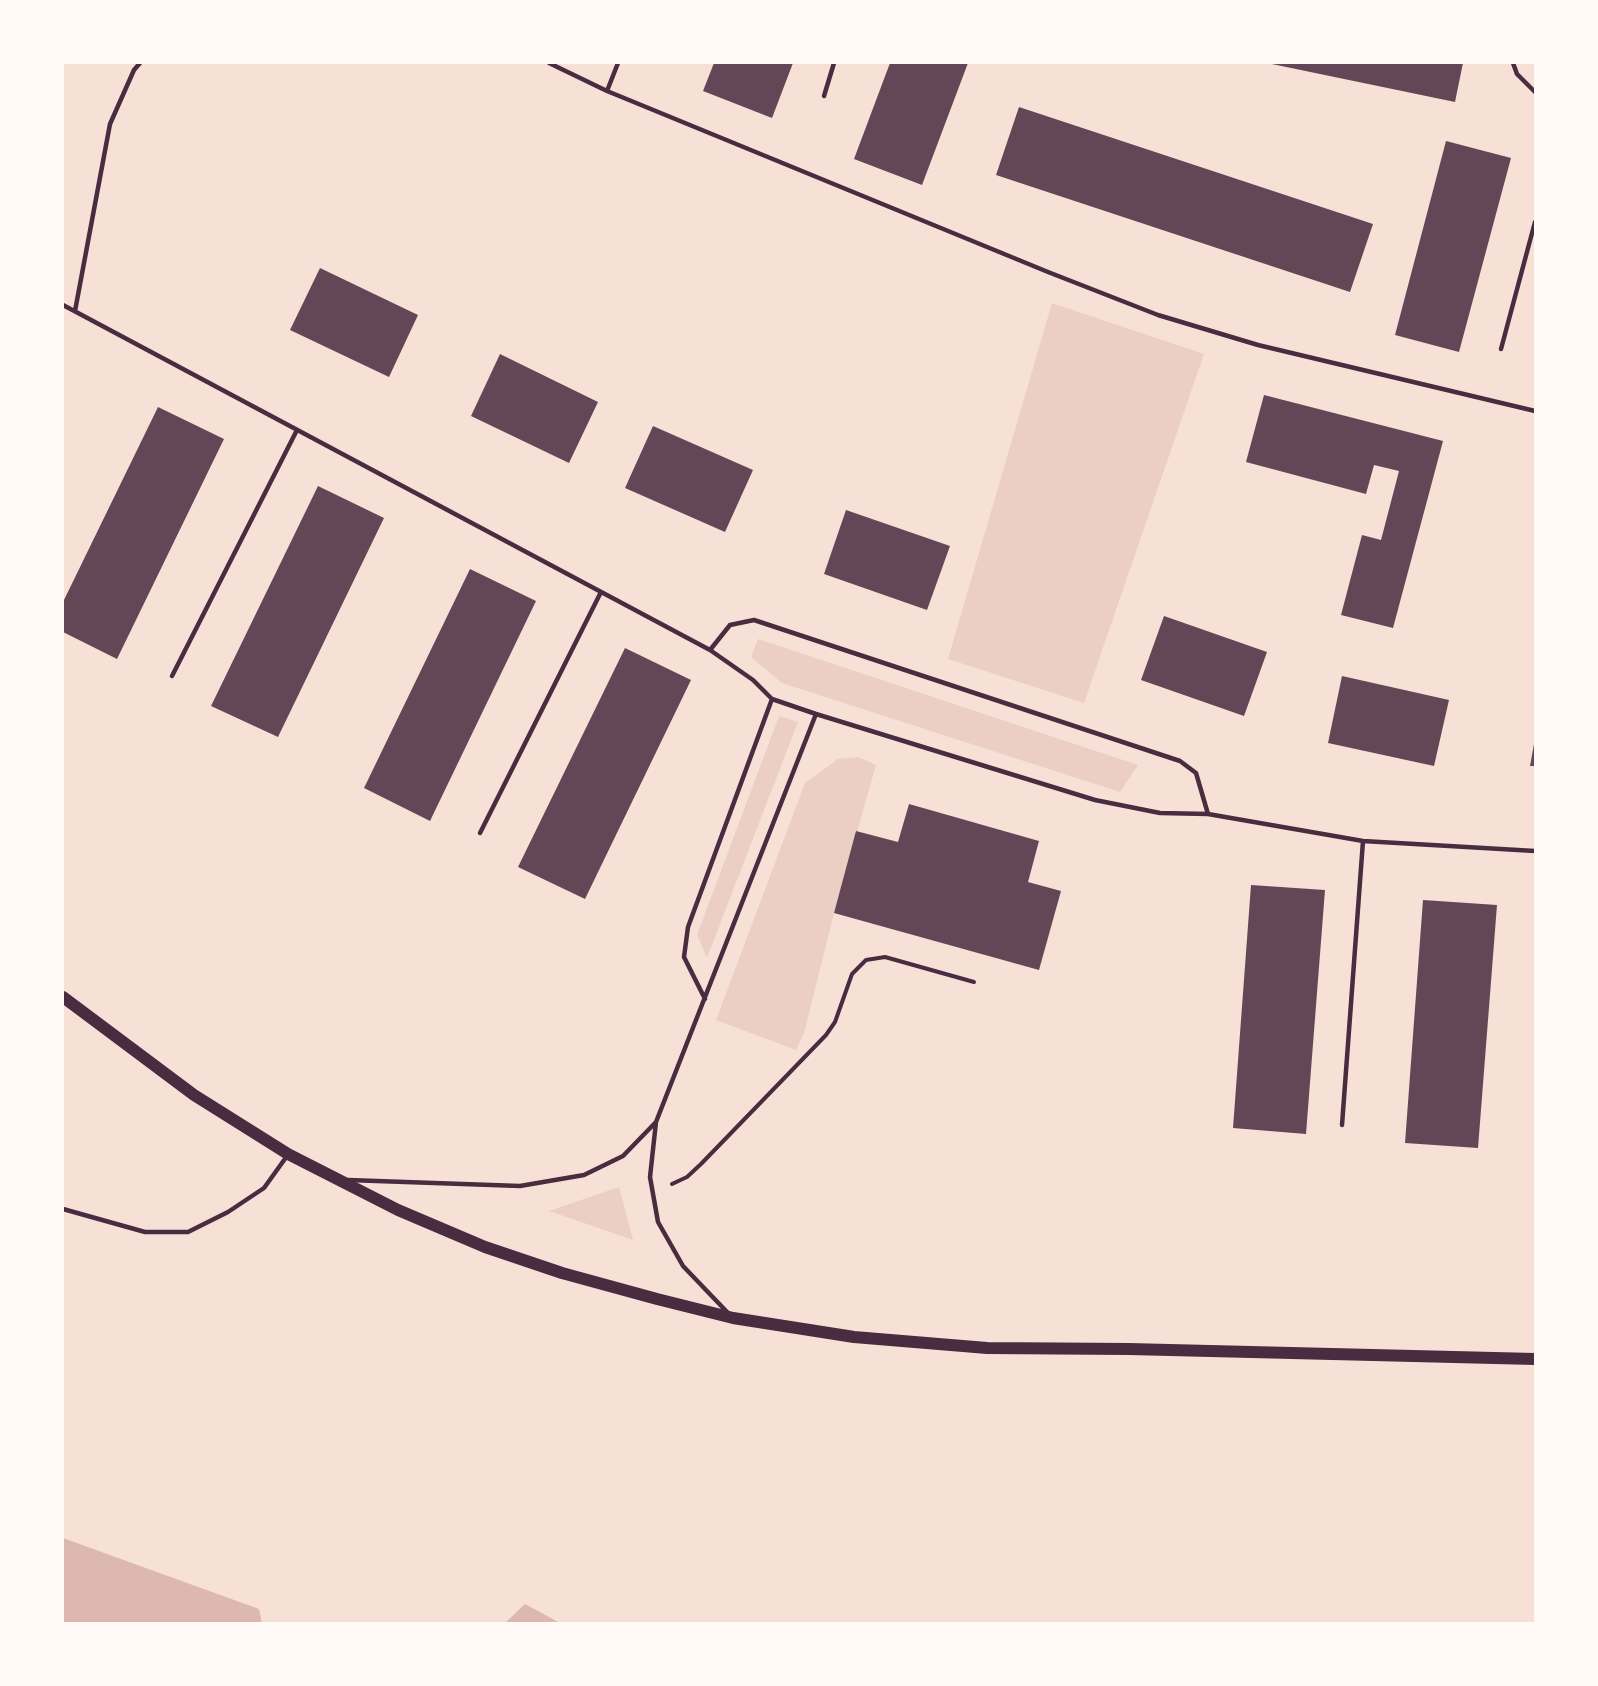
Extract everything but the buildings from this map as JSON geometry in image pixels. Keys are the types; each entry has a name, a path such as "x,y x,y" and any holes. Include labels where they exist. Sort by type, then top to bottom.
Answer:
{"main road":[{"path":"63,996 194,1095 288,1154 398,1210 485,1247 562,1273 733,1318 854,1337 987,1348 1129,1349 1535,1359"}],"lane":[{"path":"75,311 110,124 134,70 140,63"},
{"path":"549,63 607,91 1037,268 1158,315 1258,345 1535,411"},
{"path":"607,91 618,63"},
{"path":"824,96 834,63"},
{"path":"1513,63 1516,74 1535,92"},
{"path":"1501,349 1535,222"},
{"path":"63,305 710,650 753,680 772,699 1095,800 1160,813 1208,814 1363,841 1535,851"},
{"path":"172,676 297,430"},
{"path":"480,834 601,592"},
{"path":"710,650 730,625 754,620 1180,761 1196,773 1208,814"},
{"path":"705,999 684,957 688,927 772,699"},
{"path":"733,1318 683,1266 657,1222 650,1177 656,1122 816,714"},
{"path":"1342,1125 1363,841"},
{"path":"339,1180 520,1186 563,1179 584,1175 622,1156 656,1122"},
{"path":"63,1209 145,1232 188,1232 228,1212 264,1188 288,1154"}],"path":[{"path":"653,1194 687,1177 826,1035 835,1022 852,974 866,960 885,957 974,982"}],"shaded area":[{"path":"1052,303 1204,354 1084,703 948,659"},
{"path":"758,639 1138,765 1120,792 782,683 751,657"},
{"path":"779,716 798,722 707,958 697,935"},
{"path":"858,757 876,765 834,913 804,1033 796,1050 716,1020 805,783 838,759"},
{"path":"619,1187 633,1240 549,1211"},
{"path":"63,1538 259,1609 262,1623 63,1623"},
{"path":"525,1604 560,1623 505,1623"}]}
